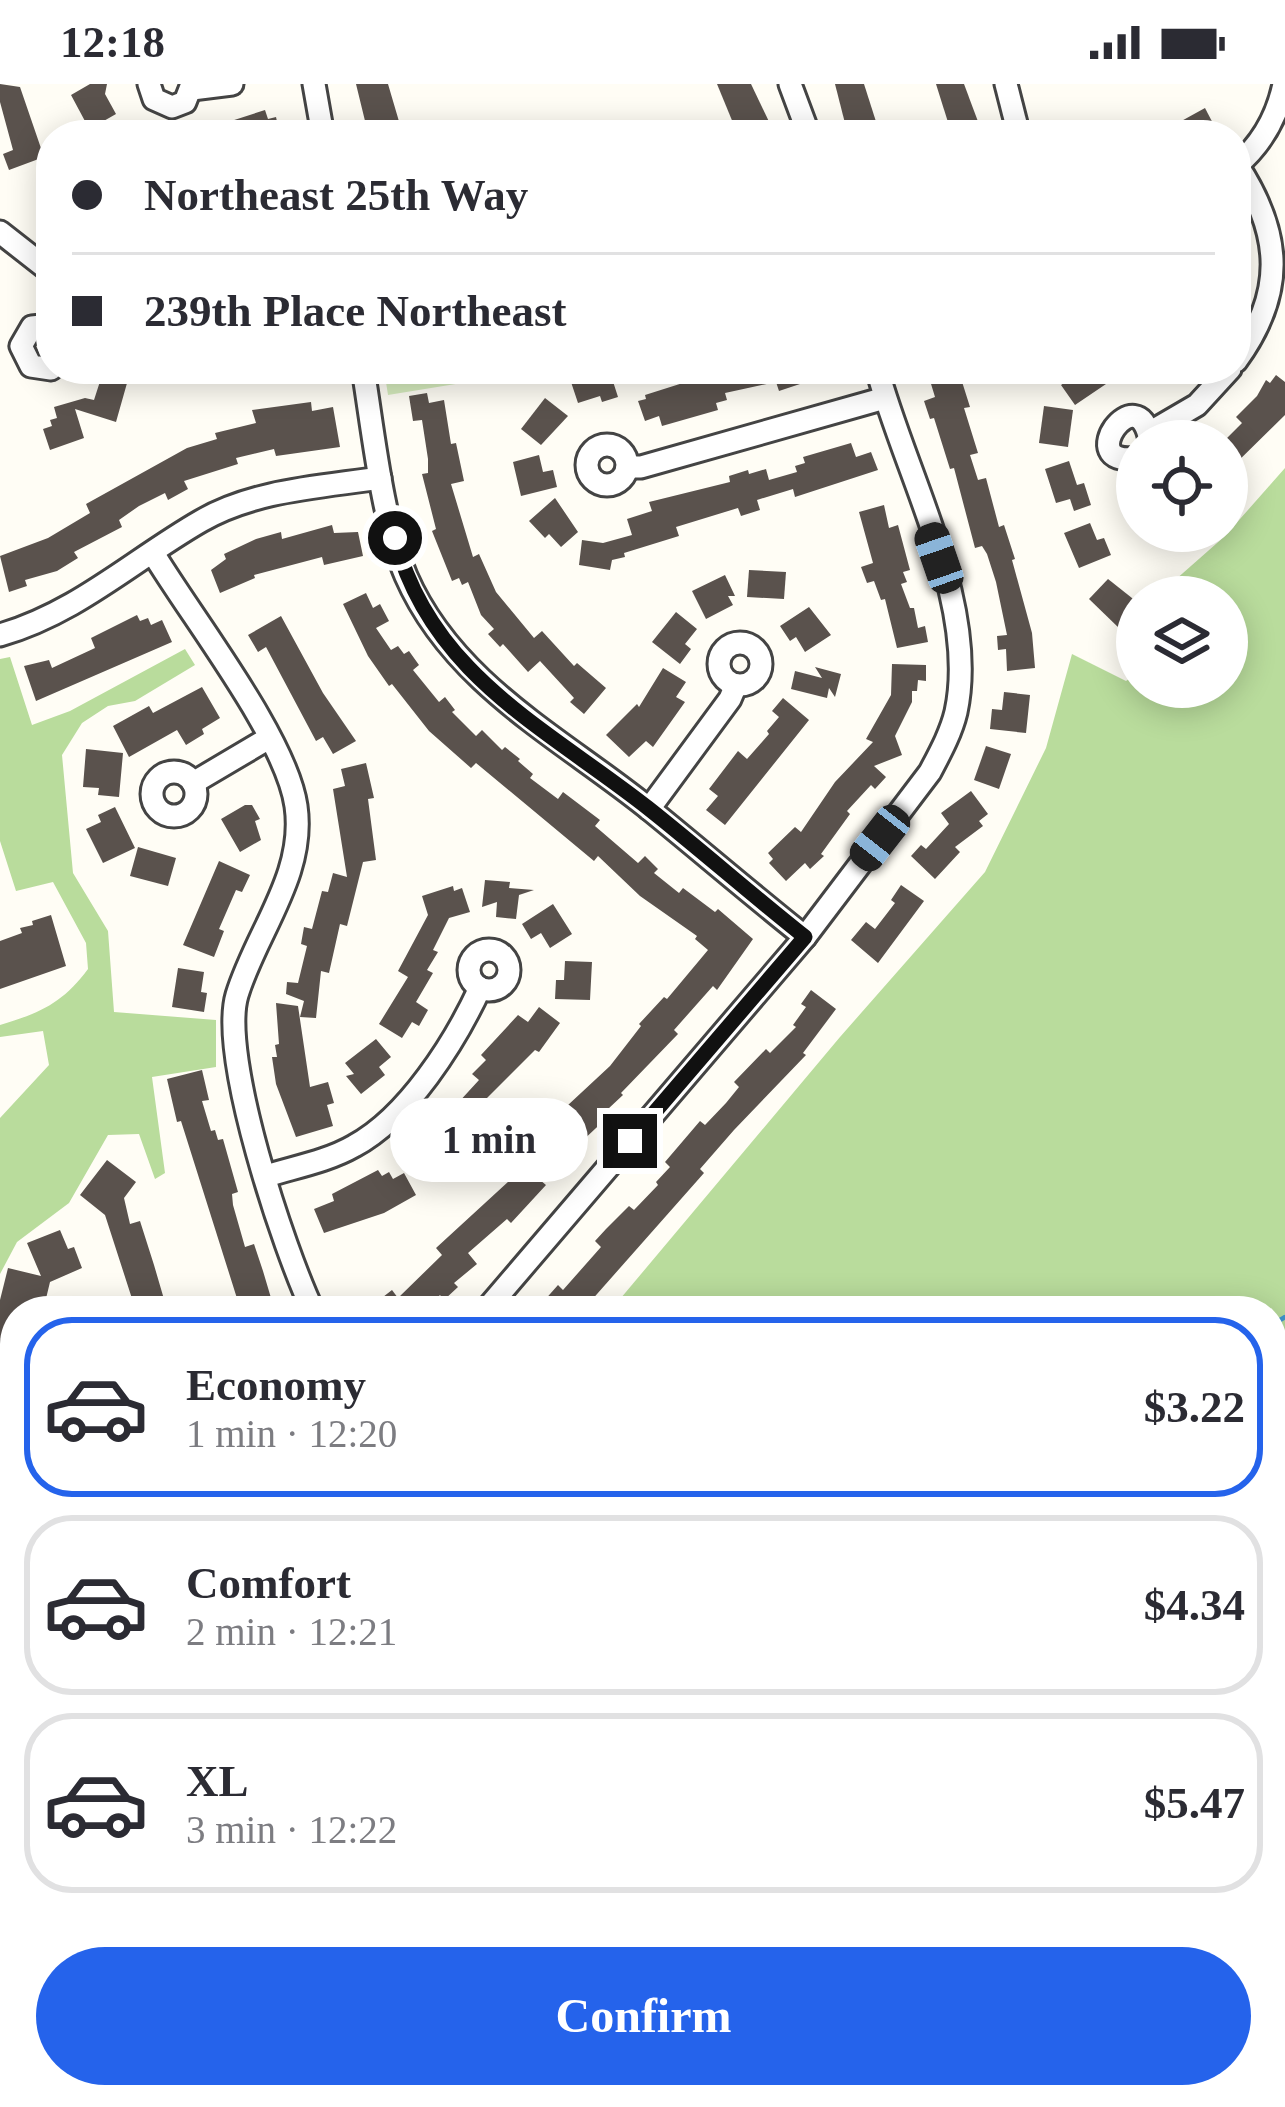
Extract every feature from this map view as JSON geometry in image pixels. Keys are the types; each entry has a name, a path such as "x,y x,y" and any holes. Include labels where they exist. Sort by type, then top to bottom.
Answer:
{"street":[{"path":"149,84 154,99 165,106 185,102 192,87 232,84"},
{"path":"314,84 320,120"},
{"path":"790,84 803,120"},
{"path":"1006,84 1015,120"},
{"path":"1251,153 1276,115 1284,84"},
{"path":"1251,188 1262,206 1274,264 1274,290 1251,342"},
{"path":"0,232 36,260"},
{"path":"36,327 21,346 31,366 36,367"},
{"path":"365,384 380,478 404,573 434,628 474,676 649,809 805,937"},
{"path":"498,1296 805,937 930,772 956,714 961,652 953,598 881,384"},
{"path":"1174,420 1216,384"},
{"path":"627,467 641,467 885,398"},
{"path":"1116,424 1108,440 1116,454"},
{"path":"0,635 71,607 202,520 238,503 380,478"},
{"path":"153,553 269,737 297,810 296,850 238,995 233,1019 239,1079 306,1296"},
{"path":"649,809 736,685"},
{"path":"193,783 269,737"},
{"path":"266,1176 338,1154 379,1128 443,1055 480,988"}],"green space":[{"path":"386,384 456,384 388,395"},
{"path":"1285,468 1285,1296 623,1296 985,872 1046,748 1072,654 1116,676 1116,708 1248,708 1248,576 1180,576 1207,552 1248,552 1248,510"},
{"path":"185,649 195,665 135,701 108,706 82,723 62,755 73,873 108,931 114,1012 216,1020 216,1067 152,1077 165,1173 155,1179 139,1134 108,1135 69,1203 17,1242 0,1274 0,1118 49,1065 43,1031 0,1037 0,1025 50,1005 88,969 86,943 53,882 16,891 0,841 0,659 10,657 32,725 70,711"}],"building":[{"path":"0,84 20,87 36,134 36,160 9,170 3,154 13,150"},
{"path":"90,84 107,84 105,94 116,114 106,120 84,120 71,95"},
{"path":"356,84 388,84 399,120 365,120"},
{"path":"717,84 751,84 768,120 732,120"},
{"path":"835,84 864,84 875,120 844,120"},
{"path":"936,84 964,84 977,120 947,120"},
{"path":"1205,108 1211,120 1183,120"},
{"path":"265,110 268,119 277,120 234,120"},
{"path":"1276,375 1285,382 1285,415 1248,451 1248,420 1236,417 1266,380 1270,383"},
{"path":"99,384 127,384 116,422 75,409 84,438 50,450 43,429 57,418 54,407 94,400"},
{"path":"572,384 614,384 618,397 602,402 600,396 578,403"},
{"path":"680,384 767,384 725,393 727,400 716,403 718,410 662,426 659,416 645,421 638,401 646,399 645,395"},
{"path":"931,384 963,384 970,407 964,408 978,453 970,455 978,480 986,478 999,527 1004,525 1015,559 1035,668 1007,671 1006,649 998,650 997,636 1007,635 996,582 987,554 982,546 975,548 954,468 950,469 924,401 935,397"},
{"path":"1062,384 1106,384 1075,405"},
{"path":"427,393 429,403 444,400 451,444 456,443 464,481 451,484 473,557 479,554 496,592 534,638 542,631 574,666 577,663 606,688 584,714 540,661 528,672 503,644 500,647 488,634 494,629 481,615 468,582 452,581 432,531 436,529 422,474 428,473 428,459 422,420 413,421 409,396"},
{"path":"545,398 568,416 541,445 521,429"},
{"path":"311,402 312,411 333,407 340,447 276,456 274,449 236,458 238,464 184,481 188,489 168,500 165,493 139,506 119,520 122,527 74,552 78,558 57,571 25,580 27,586 9,592 0,556 48,538 90,513 86,504 187,448 217,439 215,433 256,423 252,410"},
{"path":"1044,406 1073,410 1068,447 1039,443"},
{"path":"851,443 856,457 871,452 878,470 795,497 793,489 757,500 760,510 741,516 738,508 676,527 679,536 624,553 625,557 612,560 610,570 579,565 582,540 603,543 632,535 627,519 652,511 649,502 730,482 729,476 748,470 749,474 766,469 769,480 797,472 795,466 805,463 803,457"},
{"path":"539,455 543,472 553,470 557,487 521,496 513,462"},
{"path":"1069,461 1091,505 1074,511 1070,499 1056,503 1045,469"},
{"path":"555,498 578,532 561,547 529,521"},
{"path":"884,505 889,528 898,525 910,570 903,572 907,582 901,584 918,628 925,626 928,642 897,648 885,599 881,600 874,581 867,583 861,567 873,563 859,512"},
{"path":"1090,523 1111,555 1079,568 1064,533"},
{"path":"332,525 334,533 358,532 363,556 324,565 322,557 254,575 220,593 211,570 226,559 224,554 281,532 282,539"},
{"path":"749,570 786,572 784,599 747,597"},
{"path":"725,575 735,596 728,596 733,605 706,619 692,591"},
{"path":"1108,579 1116,585 1116,625 1089,599"},
{"path":"366,593 373,608 380,604 389,621 376,628 391,650 398,646 404,654 409,651 419,665 413,670 439,702 445,697 452,712 476,736 482,730 502,750 505,747 520,759 533,774 530,778 558,799 563,792 600,820 595,826 638,863 645,856 658,869 654,873 679,893 683,888 715,912 718,909 753,939 717,990 713,986 674,1030 678,1034 608,1109 612,1113 579,1144 572,1137 547,1163 552,1168 540,1180 546,1185 511,1223 507,1219 468,1253 477,1264 454,1283 458,1287 448,1296 400,1296 442,1255 436,1248 509,1181 545,1138 539,1132 610,1066 639,1024 708,950 598,856 594,861 476,763 471,768 429,731 368,656 343,604"},
{"path":"809,607 831,635 805,652 796,637 790,641 780,626"},
{"path":"676,612 697,629 685,644 691,649 680,664 652,642"},
{"path":"137,615 140,621 148,618 151,625 162,620 172,642 36,701 24,666 49,660 52,668 95,648 91,638"},
{"path":"281,616 323,693 356,741 333,754 323,737 316,741 266,647 258,652 248,635"},
{"path":"892,664 926,665 926,681 918,680 895,736 902,755 874,766 886,777 875,789 871,785 847,811 850,814 821,854 824,856 810,869 805,863 786,881 769,863 773,859 768,853 795,827 801,832 835,782 873,742 866,739 891,695"},
{"path":"815,667 841,674 835,697 829,688 827,698 791,689 795,671 822,678"},
{"path":"663,668 686,682 676,697 685,702 653,747 646,741 629,757 606,735 637,704 639,707"},
{"path":"202,687 220,718 202,729 204,734 186,745 177,730 129,757 113,726 149,706 153,713"},
{"path":"1004,692 1030,695 1026,733 990,729 992,709 1002,710"},
{"path":"783,698 809,720 725,825 706,810 718,796 709,789 738,751 747,759 769,734 779,717 772,711"},
{"path":"986,746 1011,754 999,789 974,780"},
{"path":"86,749 123,753 119,797 98,795 99,788 83,787"},
{"path":"366,763 374,798 368,799 376,860 363,862 347,926 340,924 329,973 321,971 316,1018 300,1017 304,1001 286,994 287,982 298,983 307,946 301,944 304,927 312,929 322,891 328,892 333,873 347,877 333,789 345,786 341,769"},
{"path":"971,791 988,814 979,821 983,826 955,847 960,852 935,879 911,856 921,845 926,849 949,824 941,813"},
{"path":"252,805 260,819 255,821 261,840 240,852 221,819"},
{"path":"115,807 135,848 103,863 86,829 101,822 98,815"},
{"path":"138,847 176,858 168,886 130,876"},
{"path":"219,861 250,875 242,892 236,890 219,929 224,931 214,957 183,945"},
{"path":"485,880 534,890 519,895 516,919 496,917 497,902 482,907"},
{"path":"901,885 924,901 878,963 851,940 866,922 875,929 895,903 891,900"},
{"path":"453,886 454,891 462,888 470,912 449,918 427,970 433,973 416,1002 428,1010 419,1026 412,1022 402,1038 379,1024 408,977 398,971 428,915 422,896"},
{"path":"553,904 572,934 550,948 541,933 531,939 522,924"},
{"path":"51,915 66,966 0,989 0,941"},
{"path":"565,961 592,962 590,1000 555,999 556,980 564,980"},
{"path":"178,968 204,972 204,1012 172,1007"},
{"path":"811,990 836,1009 803,1053 806,1055 700,1169 704,1173 595,1296 548,1296 558,1285 563,1290 601,1247 595,1241 658,1185 670,1167 665,1162 700,1121 705,1125 726,1103 739,1087 734,1082 796,1027 806,1007 801,1004"},
{"path":"276,1003 298,1006 310,1087 328,1082 333,1126 296,1137 276,1084 272,1057 277,1057 275,1045 279,1044"},
{"path":"539,1007 560,1023 539,1052 535,1050 482,1103 488,1108 450,1145 460,1155 440,1175 433,1168 429,1172 413,1156 423,1145 417,1139 452,1099 457,1104 479,1080 472,1074 486,1060 481,1055 518,1015 528,1022"},
{"path":"376,1039 391,1057 379,1067 385,1075 361,1094 346,1076 354,1074 345,1063"},
{"path":"202,1070 209,1100 202,1101 211,1131 215,1130 218,1140 223,1139 238,1192 232,1194 233,1205 245,1247 254,1244 270,1296 236,1296 167,1079"},
{"path":"107,1160 136,1182 124,1198 130,1224 140,1221 163,1296 131,1296 105,1215 80,1195"},
{"path":"378,1170 382,1176 389,1172 393,1179 404,1173 416,1195 384,1213 324,1233 314,1209"},
{"path":"60,1230 82,1268 50,1282 47,1296 1,1296 8,1268 41,1276 27,1243"}],"route":[{"path":"395,538 404,573 434,628 474,676 649,809 805,937 630,1141"}]}
